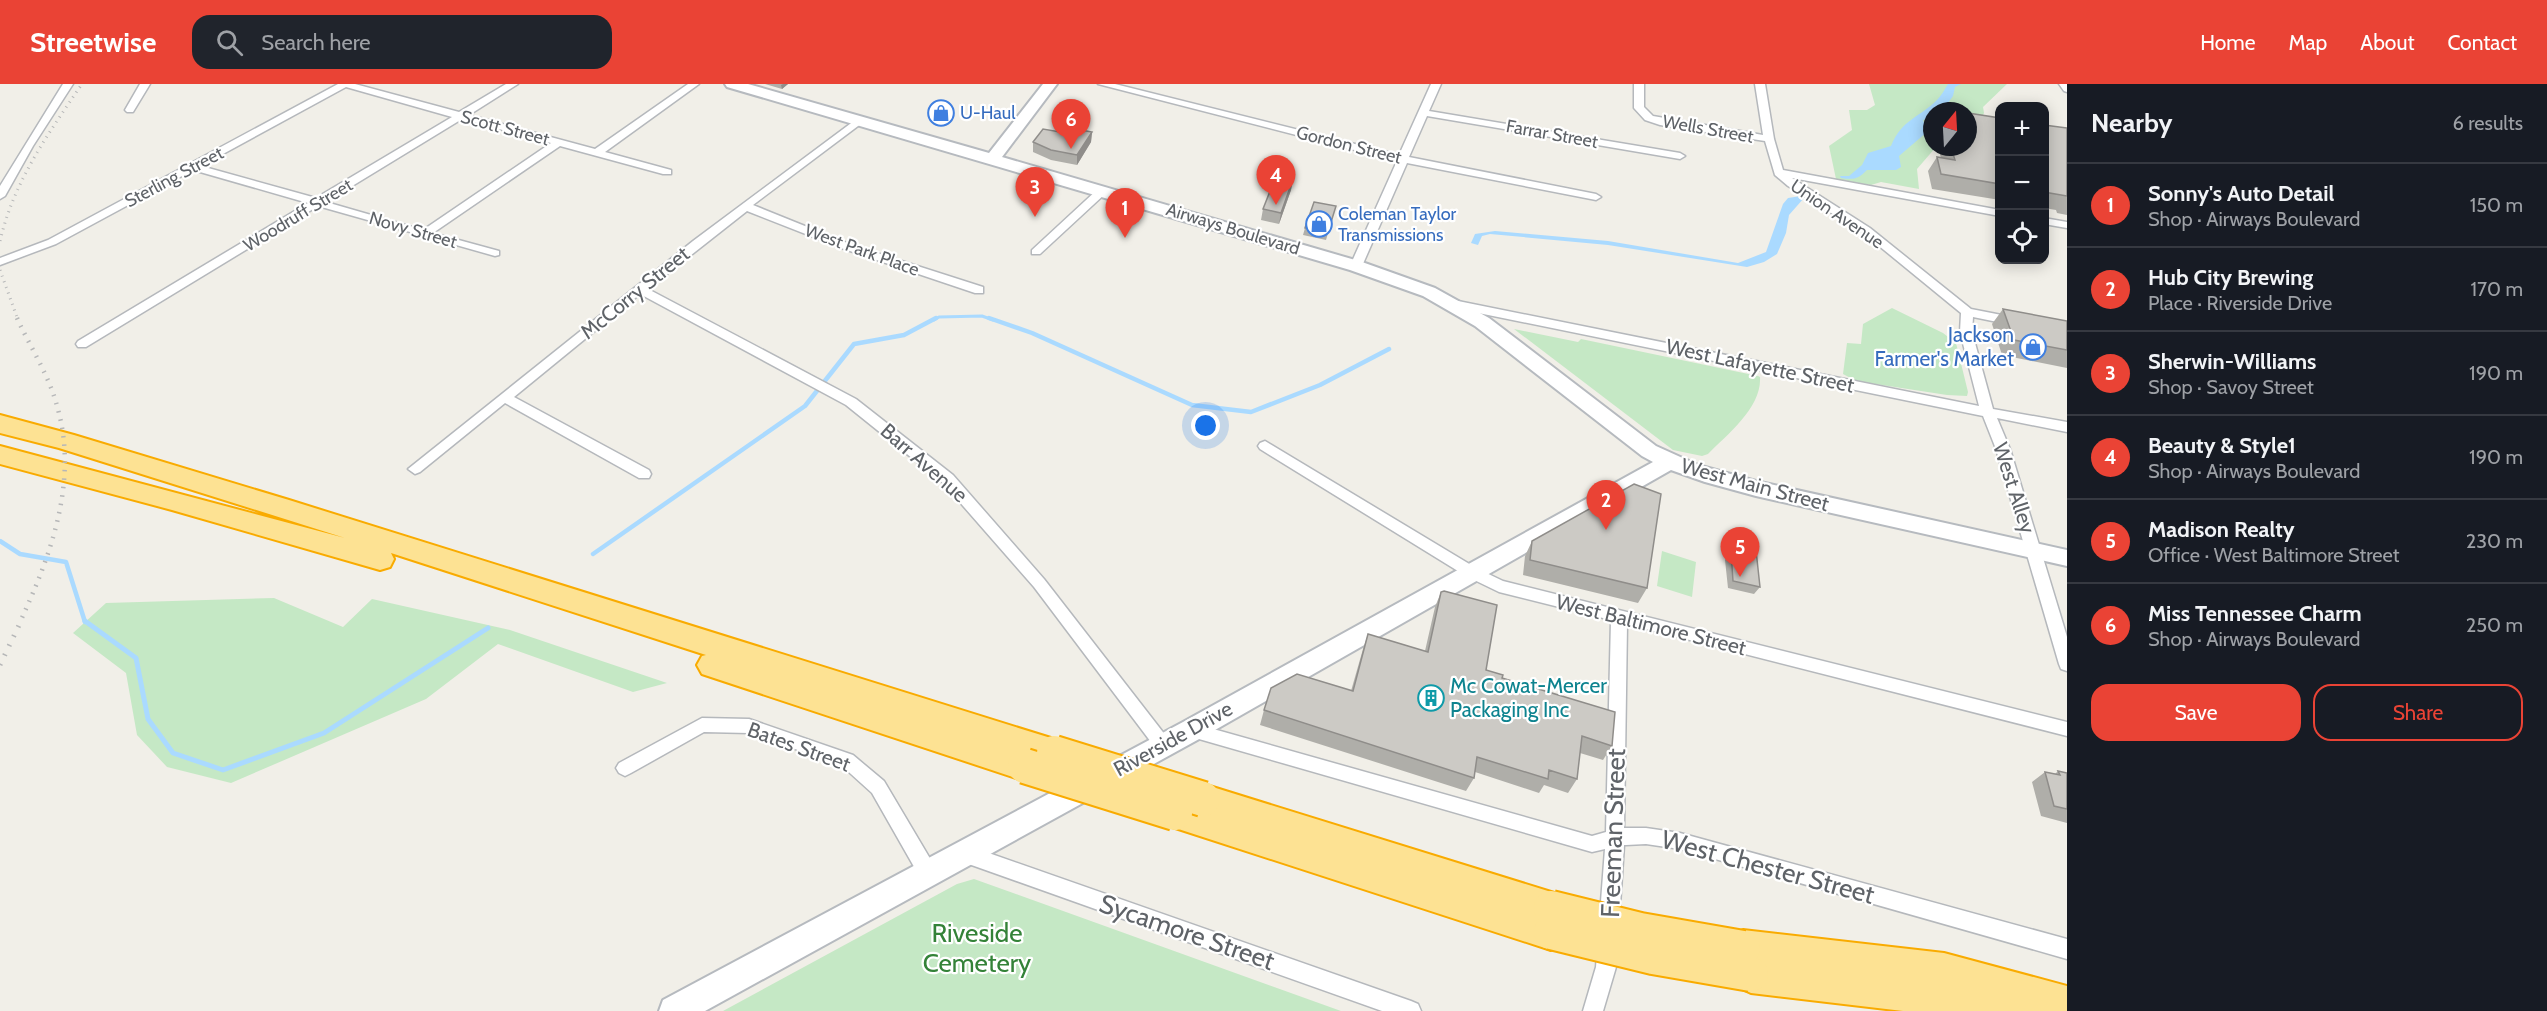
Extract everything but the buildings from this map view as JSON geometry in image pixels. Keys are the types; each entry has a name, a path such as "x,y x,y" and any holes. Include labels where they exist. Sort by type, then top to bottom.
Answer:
{"highway":[{"path":"0,424 65,441 279,507 1039,759"},
{"path":"0,455 195,506 465,585 1039,759 1551,920 1653,957 1944,972 2067,1005"},
{"path":"1747,961 1940,996 2002,1011"}],"main road":[{"name":"Airways Boulevard","path":"732,84 1356,266 1404,282 1453,304"},
{"path":"992,160 1050,84"},
{"name":"West Main Street","path":"1453,304 1482,322 1627,435 1669,462 1749,487 2067,558"},
{"name":"Riverside Drive","path":"674,1011 1192,730 1669,462"}],"street":[{"path":"0,196 27,147 68,84"},
{"path":"130,110 145,84"},
{"name":"Scott Street","path":"345,84 667,172"},
{"name":"Sterling Street","path":"0,262 52,242 345,84"},
{"name":"Woodruff Street","path":"82,344 321,202 513,84"},
{"path":"597,153 694,84"},
{"name":"Gordon Street","path":"1103,84 1402,159 1596,197"},
{"path":"1356,266 1435,84"},
{"name":"Wells Street","path":"1639,84 1639,108 1649,118 1671,125 1769,139"},
{"name":"Union Avenue","path":"1760,84 1769,139 1779,173 1792,184 1866,230 1966,312"},
{"path":"2064,84 2067,89"},
{"name":"Farrar Street","path":"1424,113 1680,156"},
{"name":"McCorry Street","path":"415,469 639,289 858,121"},
{"path":"424,234 558,143"},
{"name":"Novy Street","path":"194,167 495,253"},
{"path":"1779,173 1995,212"},
{"path":"1036,252 1102,191"},
{"name":"West Park Place","path":"746,206 848,247 979,290"},
{"path":"2049,222 2067,225"},
{"name":"Barr Avenue","path":"639,289 851,402 948,478 1039,583 1163,745"},
{"name":"West Lafayette Street","path":"1453,304 1923,400 2067,427"},
{"path":"1966,312 2034,325"},
{"name":"West Alley","path":"1966,312 1966,332 1986,410 2003,449 2067,664"},
{"path":"506,398 644,474"},
{"name":"West Baltimore Street","path":"1265,446 1471,572 1499,586 2067,729"},
{"name":"Freeman Street","path":"1593,1011 1606,967 1616,837 1619,617"},
{"name":"Bates Street","path":"625,768 702,725 749,726 760,729 847,760 861,770 878,787 928,873"},
{"name":"West Chester Street","path":"1192,730 1592,844 1616,837 1645,834 1680,841 2067,949"},
{"name":"Sycamore Street","path":"963,853 1411,1011"}],"green space":[{"path":"1869,84 2007,84 1983,107 1984,113 1977,126 1977,102 1923,102 1923,156 1928,156 1917,169 1919,189 1881,182 1871,185 1836,179 1829,146 1852,130 1849,110 1867,110 1875,105"},
{"path":"1892,308 1943,333 1956,343 1967,396 1856,381 1843,374 1847,343 1861,344 1863,324"},
{"path":"1514,329 1578,342 1581,339 1758,376 1760,377 1759,388 1750,409 1734,429 1708,454 1702,456 1673,450"},
{"path":"1662,551 1696,562 1692,597 1657,586"},
{"path":"274,598 343,627 372,599 510,630 667,683 633,692 498,644 426,699 231,783 167,767 137,735 126,673 73,633 106,603"},
{"name":"Riveside Cemetery","path":"974,879 1341,1011 723,1011 957,884"}],"water":[{"path":"1948,84 1961,84 1955,87 1949,102 1935,102"},
{"path":"1923,111 1923,135 1899,156 1901,167 1896,170 1867,170 1856,178 1841,178 1840,176 1849,176 1862,165 1868,153 1891,146 1900,130"},
{"path":"1801,196 1804,198 1789,215 1786,233 1777,254 1764,262 1747,267 1608,245 1490,234 1482,236 1478,245 1471,243 1475,234 1495,231 1608,241 1738,263 1766,252 1783,204 1788,198"}],"waterway":[{"path":"934,320 939,317 982,316 993,320"},
{"path":"593,554 805,406 854,344 904,335 936,318"},
{"path":"989,318 1032,333 1192,405 1251,412 1320,385 1389,349"},
{"path":"0,541 20,554 66,562 85,622"},
{"path":"85,621 136,658 148,719 173,753 223,770 324,733 488,628"}],"railway":[{"path":"0,241 6,219 23,178 82,84"},
{"path":"0,270 18,320"},
{"path":"18,320 54,395 63,434 65,462 63,489 51,544 20,622"},
{"path":"0,665 21,621"}],"place":[{"name":"U-Haul","path":"941,113"},
{"name":"Miss Tennessee Charm","path":"1071,149"},
{"name":"Beauty & Style1","path":"1276,205"},
{"name":"Sherwin-Williams","path":"1035,217"},
{"name":"Coleman Taylor Transmissions","path":"1319,224"},
{"name":"Sonny's Auto Detail","path":"1125,238"},
{"name":"Jackson Farmer's Market","path":"2033,347"},
{"name":"Hub City Brewing","path":"1606,530"},
{"name":"Madison Realty","path":"1740,577"},
{"name":"Mc Cowat-Mercer Packaging Inc","path":"1431,698"}]}
